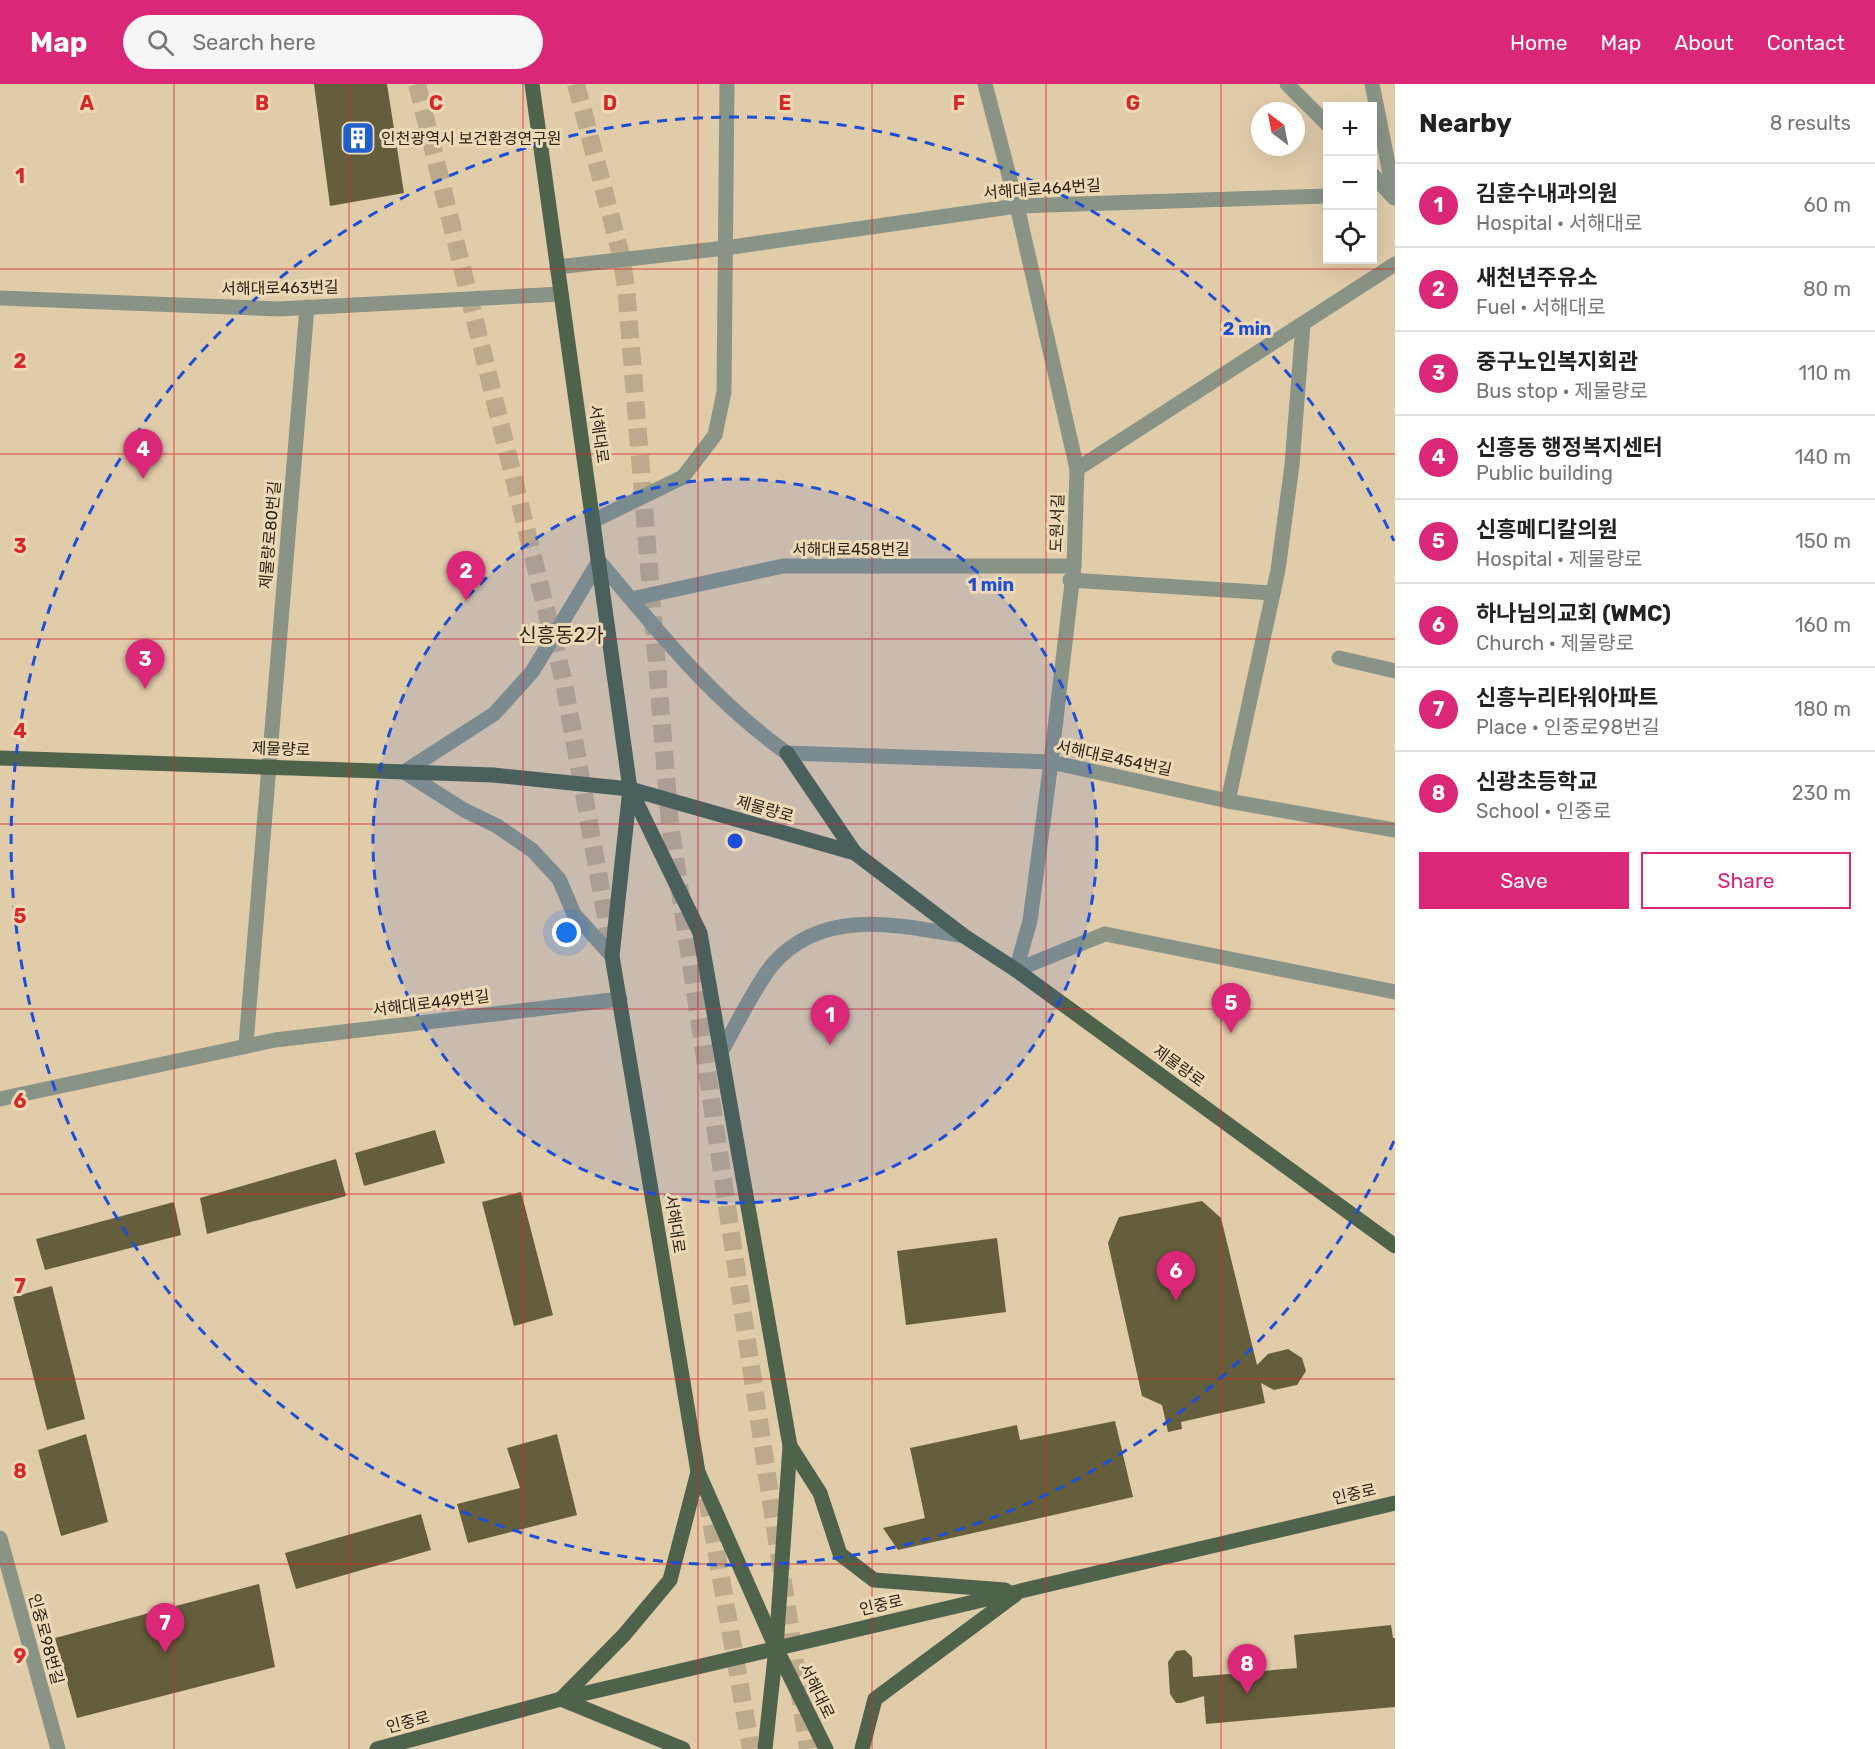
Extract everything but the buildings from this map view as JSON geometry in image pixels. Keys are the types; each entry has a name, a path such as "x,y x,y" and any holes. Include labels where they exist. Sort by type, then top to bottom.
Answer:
{"main road":[{"name":"서해대로","path":"532,84 630,789 612,956 698,1472 776,1648 826,1749"},
{"path":"787,753 855,853"},
{"name":"제물량로","path":"0,758 493,775 630,789 855,853 964,936 1016,970 1395,1246"},
{"name":"서해대로","path":"630,789 700,933 790,1446 776,1648 765,1749"},
{"path":"790,1446 820,1493 840,1554 874,1580 1019,1591"},
{"path":"683,1749 561,1699 624,1635 670,1580 698,1472"},
{"name":"인중로","path":"377,1749 561,1699 1395,1503"},
{"path":"862,1749 875,1699 1019,1591"}],"street":[{"path":"593,521 683,477 715,435 724,392 727,84"},
{"name":"도원서길","path":"985,84 1017,206 1077,469 1072,573 1051,762 1030,921 1016,970"},
{"path":"1287,84 1323,120"},
{"path":"1372,84 1395,199"},
{"path":"1377,179 1395,199"},
{"name":"서해대로464번길","path":"557,267 725,248 1017,206 1323,196"},
{"path":"1377,196 1395,199"},
{"path":"1077,469 1395,264"},
{"name":"서해대로463번길","path":"0,298 247,308 561,294"},
{"name":"제물량로80번길","path":"269,767 306,307"},
{"path":"1228,801 1273,593 1292,465 1303,324"},
{"path":"612,956 574,914 559,879 532,850 497,826 464,810 404,772 494,714 532,672 599,561 708,688 752,728 787,753"},
{"name":"서해대로458번길","path":"631,599 783,566 1072,573 1273,593"},
{"path":"1339,657 1395,671"},
{"name":"서해대로454번길","path":"787,753 1051,762 1228,801 1395,830"},
{"path":"246,1044 269,767"},
{"path":"721,1052 772,965 800,939 836,926 898,925 964,936"},
{"path":"1016,970 1105,934 1395,992"},
{"name":"서해대로449번길","path":"0,1099 246,1044 620,999"},
{"name":"인중로98번길","path":"0,1538 58,1749"}],"tunnel":[{"path":"417,84 564,683 612,951"},
{"path":"576,84 621,255 626,287 670,824 808,1749"},
{"path":"707,1498 751,1749"}],"place":[{"name":"인천광역시 보건환경연구원","path":"358,138"},
{"name":"신흥동 행정복지센터","path":"143,479"},
{"name":"새천년주유소","path":"466,601"},
{"name":"중구노인복지회관","path":"145,689"},
{"name":"신흥메디칼의원","path":"1231,1033"},
{"name":"김훈수내과의원","path":"830,1045"},
{"name":"하나님의교회 (WMC)","path":"1176,1301"},
{"name":"신흥누리타워아파트","path":"165,1653"},
{"name":"신광초등학교","path":"1247,1694"}],"district":[{"name":"신흥동2가","path":"561,635"}]}
